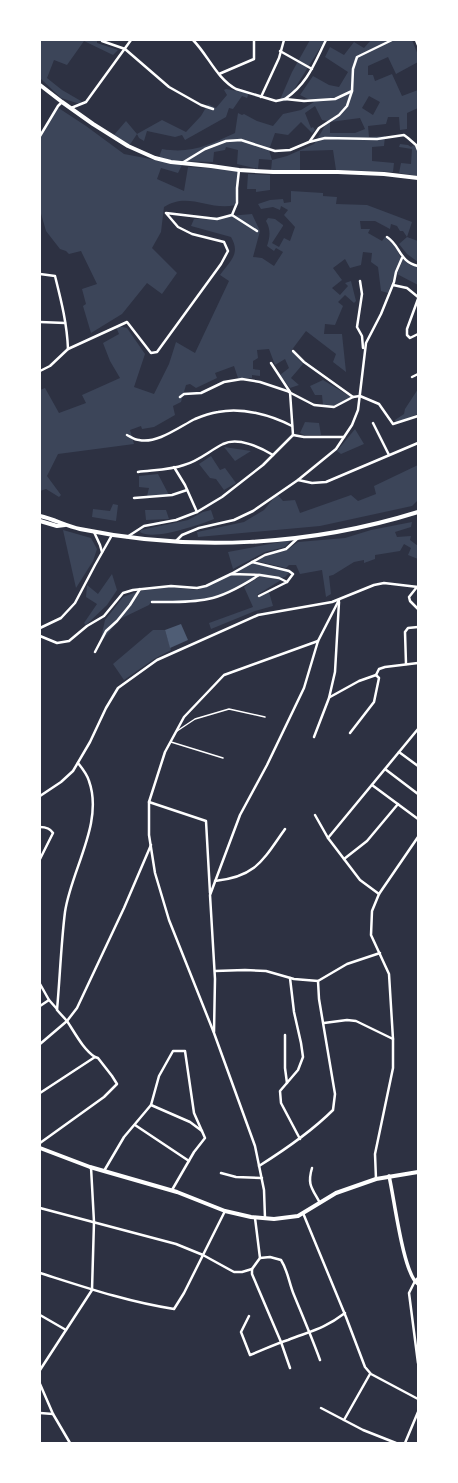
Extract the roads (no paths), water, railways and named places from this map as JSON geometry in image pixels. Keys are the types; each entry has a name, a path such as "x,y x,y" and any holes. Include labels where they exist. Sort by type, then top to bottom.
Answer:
{"main road":[{"path":"40,84 70,108 110,135 140,152 155,158 239,170 384,174 418,178"},
{"path":"40,516 57,520 65,525 94,532 127,537 176,542 234,543 298,538 363,526 418,512"},
{"path":"40,521 57,526 65,525"},
{"path":"40,1148 90,1167 172,1191 225,1212 255,1218 274,1219 303,1213 336,1193 376,1178 418,1172"}],"street":[{"path":"70,108 86,102 131,40"},
{"path":"194,40 219,74 230,86 276,101 284,99 295,92 309,76 326,40"},
{"path":"219,74 254,59 252,40"},
{"path":"261,97 279,58 284,40"},
{"path":"310,141 319,128 347,106 352,91 353,69 358,57 392,40"},
{"path":"416,40 418,44"},
{"path":"102,41 125,49 170,87 213,109"},
{"path":"280,51 312,69"},
{"path":"284,99 304,101 335,98 352,91"},
{"path":"40,136 62,102"},
{"path":"182,163 205,149 226,141 241,140 275,151 290,150 310,141 325,138 377,139 404,135 416,145 418,150"},
{"path":"232,215 237,203 239,170"},
{"path":"40,371 50,366 68,349 127,322 151,353 157,352 221,264 228,251 224,242 192,234 178,227 166,213 218,218 232,215 257,231"},
{"path":"387,237 394,243 402,258 411,265 418,266"},
{"path":"176,542 182,535 199,528 234,520 253,511 298,480 336,449 352,426 358,410 366,343 381,314 402,258"},
{"path":"40,274 54,276 63,307 67,329 68,349"},
{"path":"360,281 362,294 357,327 362,336 364,353"},
{"path":"393,285 407,288 418,298 407,329 407,335 410,338 418,334"},
{"path":"40,322 65,323"},
{"path":"293,351 304,362 353,397"},
{"path":"271,363 290,392 293,435"},
{"path":"412,376 418,374"},
{"path":"180,397 184,394 201,393 224,382 242,379 260,382 290,392 314,405 334,407 353,397 360,396 379,404 393,424 418,416"},
{"path":"128,435 138,440 148,440 165,436 197,418 230,410 263,415 292,426"},
{"path":"373,423 389,455"},
{"path":"293,435 304,437 344,437"},
{"path":"127,537 144,526 176,520 197,512 222,497 244,481 293,435"},
{"path":"138,472 183,466 197,461 223,444 230,442 247,444 266,451 272,455"},
{"path":"298,480 312,483 326,482 418,443"},
{"path":"174,467 197,512"},
{"path":"134,498 172,496 187,490"},
{"path":"94,532 102,553"},
{"path":"40,628 60,618 75,603 113,535"},
{"path":"40,636 47,640 62,643 69,640 87,626 104,616 123,592 171,586 197,588 206,586 265,555 286,549 298,538"},
{"path":"252,562 290,571 293,574 287,582 259,596"},
{"path":"231,574 260,575 279,578 287,582"},
{"path":"152,602 184,602 209,599 243,585 260,575"},
{"path":"40,796 61,782 73,771 118,688 157,660 258,615 332,602 374,585 384,583 418,587"},
{"path":"418,587 409,597 410,601 418,609"},
{"path":"95,652 106,631 130,605 140,589"},
{"path":"210,895 240,815 267,765 304,688 318,641 339,600"},
{"path":"314,737 329,698 335,672 339,600"},
{"path":"406,664 405,632 408,628 418,627"},
{"path":"265,1218 264,1190 255,1146 214,1033 169,920 155,873 149,835 149,802 165,752 184,717 224,675 318,641"},
{"path":"329,698 359,681 376,675 379,669 418,663"},
{"path":"350,733 374,702 379,678 376,675"},
{"path":"328,838 418,730"},
{"path":"399,752 418,766"},
{"path":"58,1010 65,910 89,832 94,804 88,779 78,763"},
{"path":"386,769 418,794"},
{"path":"372,785 418,819"},
{"path":"149,802 206,821 215,971 214,1033"},
{"path":"344,859 367,841 398,804"},
{"path":"315,816 328,838 360,880 379,894"},
{"path":"40,827 45,827 53,833 40,859"},
{"path":"215,881 230,880 252,870 261,863 285,829"},
{"path":"376,1178 375,1154 393,1068 393,1039 389,974 372,935 372,911 379,894 418,837"},
{"path":"40,1044 67,1021 77,1008 124,908 151,845"},
{"path":"215,971 266,971 290,978 318,981 347,964 380,953"},
{"path":"290,978 294,1012 302,1043 303,1057 298,1070 280,1091 282,1103 300,1139"},
{"path":"259,1166 290,1147 334,1110 335,1094 319,999 318,981"},
{"path":"40,984 49,1000 67,1021 82,1043 95,1057 98,1058 117,1084 104,1097 40,1143"},
{"path":"40,1006 49,1000"},
{"path":"324,1023 347,1020 356,1021 393,1039"},
{"path":"285,1035 285,1068 288,1083"},
{"path":"104,1171 124,1137 151,1105 159,1076 172,1052 185,1051 194,1113 205,1138 189,1161 172,1191"},
{"path":"40,1093 95,1057"},
{"path":"151,1105 190,1122 202,1131"},
{"path":"135,1125 189,1161"},
{"path":"40,1370 92,1290 94,1222 90,1167"},
{"path":"312,1168 309,1179 310,1184 320,1203"},
{"path":"221,1173 236,1177 262,1178"},
{"path":"389,1176 407,1266 417,1281 409,1292 418,1363"},
{"path":"40,1208 176,1244 203,1255 234,1272 242,1272 252,1269 260,1258 255,1218"},
{"path":"40,1273 92,1290 145,1304 174,1309 184,1293 225,1212"},
{"path":"303,1213 345,1313 365,1367 370,1373 418,1399"},
{"path":"260,1258 270,1257 280,1260 286,1268 294,1294 320,1360"},
{"path":"252,1269 252,1274 281,1342 290,1368"},
{"path":"249,1316 240,1332 250,1355 281,1342 310,1333 331,1323 345,1313"},
{"path":"40,1315 66,1330"},
{"path":"344,1420 370,1373"},
{"path":"40,1384 53,1414 70,1443"},
{"path":"321,1408 363,1430 396,1443"},
{"path":"40,1412 53,1414"},
{"path":"405,1443 418,1412"}],"lane":[{"path":"176,732 195,719 229,709 265,717"},
{"path":"171,741 223,758"}]}
